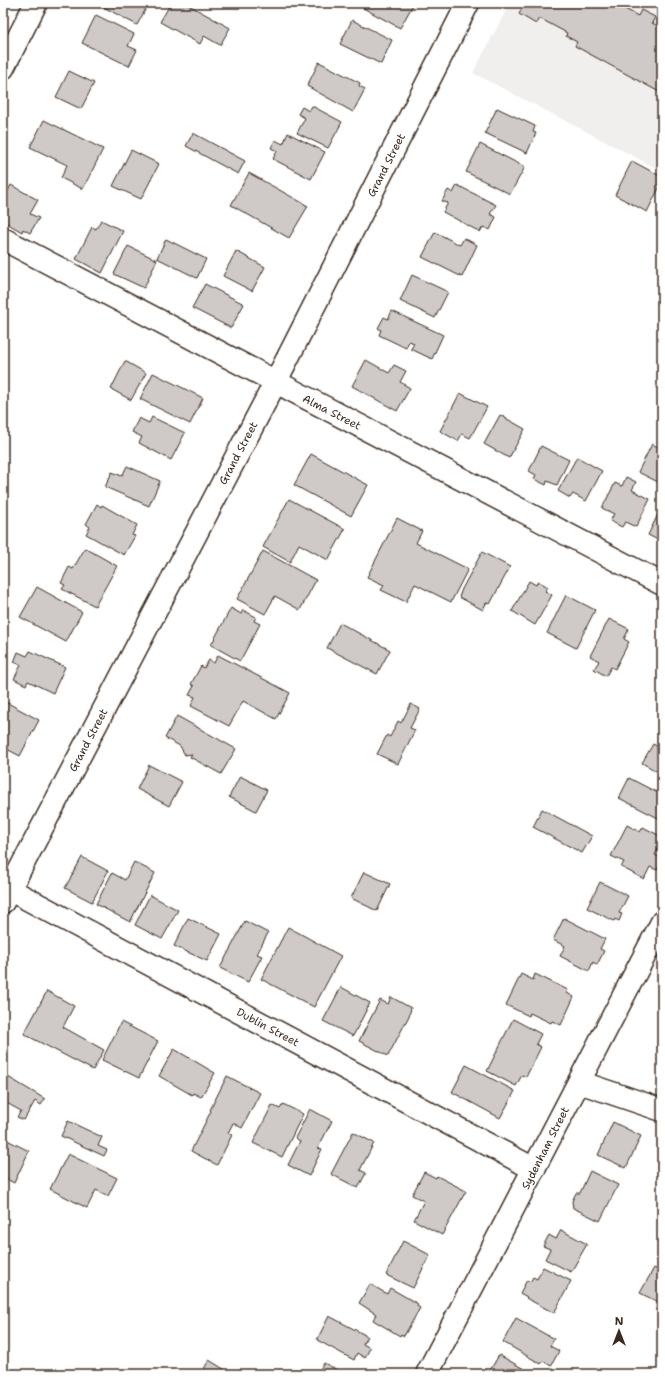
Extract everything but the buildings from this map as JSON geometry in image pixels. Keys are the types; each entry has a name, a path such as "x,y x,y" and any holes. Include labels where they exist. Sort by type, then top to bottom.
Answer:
{"street":[{"path":"3,68 36,3"},
{"name":"Grand Street","path":"5,892 275,383 468,3"},
{"name":"Alma Street","path":"3,239 275,383 662,584"},
{"name":"Dublin Street","path":"5,892 534,1169"},
{"name":"Sydenham Street","path":"427,1374 662,922"},
{"path":"579,1082 662,1110"}],"shaded area":[{"path":"510,3 662,3 662,171 473,73"}]}
